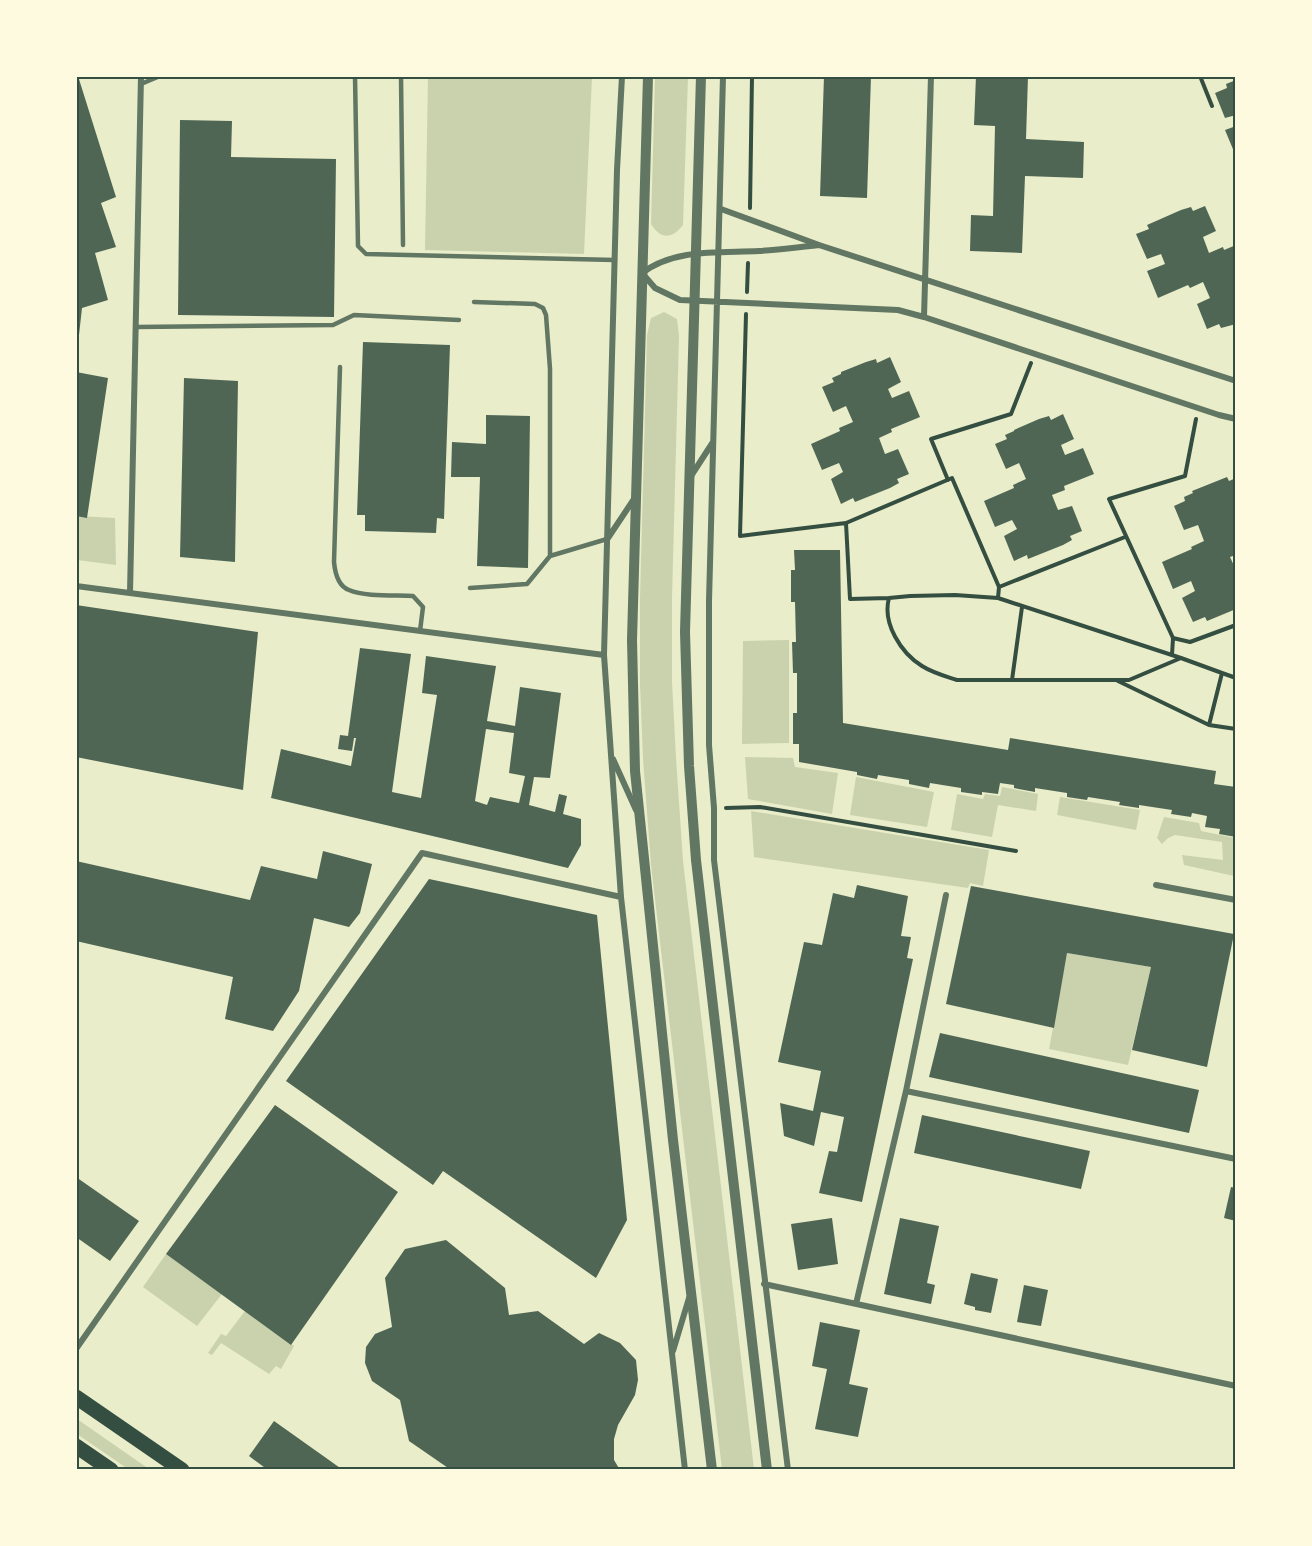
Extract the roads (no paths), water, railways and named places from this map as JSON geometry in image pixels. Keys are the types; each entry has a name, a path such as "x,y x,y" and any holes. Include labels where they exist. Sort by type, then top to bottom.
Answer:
{"main road":[{"path":"76,1396 182,1470"},
{"path":"76,1446 111,1470"}],"street":[{"path":"130,593 141,76"},
{"path":"622,76 604,655 621,897 685,1470"},
{"path":"648,76 632,640 633,727 639,815 712,1470"},
{"path":"701,76 685,632 686,695 696,860 767,1470"},
{"path":"723,76 709,601 709,746 714,808 714,860 788,1470"},
{"path":"924,316 931,76"},
{"path":"721,209 819,245 1236,381"},
{"path":"642,273 663,260 696,254 819,245"},
{"path":"642,273 655,288 680,300 898,310 924,316 1198,408 1236,418"},
{"path":"689,479 714,441"},
{"path":"607,539 636,496"},
{"path":"76,586 604,655"},
{"path":"611,753 639,815"},
{"path":"76,1349 422,853 621,897"},
{"path":"1156,885 1236,900"},
{"path":"856,1304 906,1090 946,895"},
{"path":"906,1090 1236,1159"},
{"path":"764,1284 1236,1386"},
{"path":"672,1354 691,1292"}],"lane":[{"path":"141,84 160,76"},
{"path":"355,76 358,246 366,254 615,260"},
{"path":"401,76 403,245"},
{"path":"474,302 535,304 543,308 546,315 550,369 550,556"},
{"path":"136,327 333,325 354,315 459,320"},
{"path":"340,368 333,562 335,575 348,590 412,596 423,607 420,631"},
{"path":"470,588 527,584 550,556 607,539"}]}
